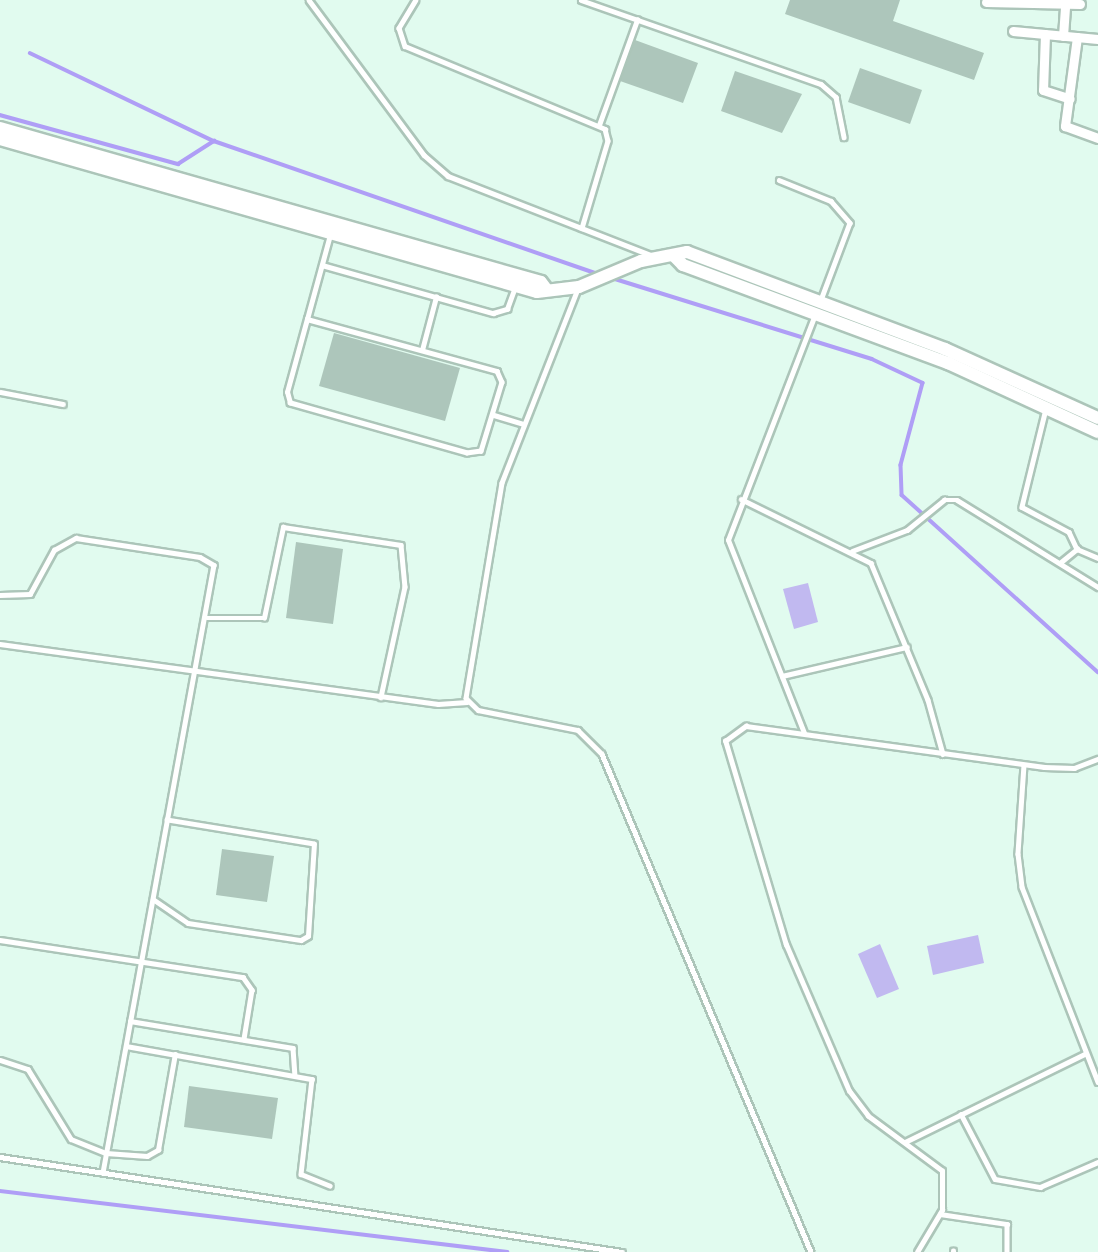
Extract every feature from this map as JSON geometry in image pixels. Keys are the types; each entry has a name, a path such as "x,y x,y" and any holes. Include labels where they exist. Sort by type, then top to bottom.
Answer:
{"street":[{"path":"986,2 1080,4"},
{"path":"1063,36 1065,4"},
{"path":"1013,31 1098,39"},
{"path":"1045,34 1043,90 1070,99"},
{"path":"1077,37 1067,128 1098,138"},
{"path":"0,128 515,285 547,290 584,285 655,258 674,256 683,265 1098,418"},
{"path":"0,139 332,229 541,282 547,290"},
{"path":"1049,402 1098,432"}],"lane":[{"path":"309,0 438,168 458,183 655,258"},
{"path":"416,0 399,28 405,46 599,125 608,141 582,228"},
{"path":"582,0 821,84 836,97 844,137"},
{"path":"599,125 637,20"},
{"path":"779,180 831,201 850,223 741,499 729,549 804,733"},
{"path":"307,318 497,370 502,382 485,444 475,454 290,403 287,391 307,318 332,229"},
{"path":"322,265 501,313 515,285"},
{"path":"467,702 502,483 524,424 584,285"},
{"path":"422,350 436,297"},
{"path":"0,392 63,404"},
{"path":"1049,402 1022,507 1069,532 1077,549 1098,558"},
{"path":"494,415 524,424"},
{"path":"741,499 852,551 877,573 907,647 943,754"},
{"path":"852,551 918,521 944,500 968,502 1005,533 1061,562 1072,576 1098,587"},
{"path":"207,618 264,618 283,527 401,545 405,587 381,697"},
{"path":"0,595 30,594 54,550 76,538 210,560 216,573 167,820 103,1173"},
{"path":"1061,562 1077,549"},
{"path":"0,644 381,697 467,702 496,715 578,730 602,754 811,1252"},
{"path":"782,676 907,647"},
{"path":"918,1252 940,1214 942,1171 868,1116 849,1091 786,945 726,759 725,741 737,728 804,733 1024,765 1074,768 1098,759"},
{"path":"1024,765 1018,854 1022,887 1098,1082"},
{"path":"153,898 188,923 301,940 308,936 314,844 167,820"},
{"path":"0,940 248,980 244,1039"},
{"path":"130,1021 293,1048 295,1074"},
{"path":"126,1046 295,1074 314,1086 300,1174 330,1186"},
{"path":"905,1142 1085,1054"},
{"path":"0,1060 28,1069 71,1139 106,1153 146,1156 158,1150 175,1055"},
{"path":"961,1114 995,1180 1040,1186 1098,1162"},
{"path":"0,1157 622,1252"},
{"path":"940,1214 1007,1224 1007,1252"}],"shaded area":[{"path":"808,583 818,622 794,629 783,589"},
{"path":"978,935 984,963 933,975 927,946"},
{"path":"880,944 899,989 877,998 858,954"}],"building":[{"path":"790,0 900,0 893,21 984,53 974,80 785,14"},
{"path":"635,40 698,63 683,103 620,81"},
{"path":"860,68 922,90 910,124 848,102"},
{"path":"735,71 802,94 782,133 721,111"},
{"path":"334,333 460,368 445,421 319,386"},
{"path":"296,542 343,549 333,624 286,618"},
{"path":"222,849 274,856 267,902 216,895"},
{"path":"189,1086 278,1098 272,1139 184,1127"}],"waterway":[{"path":"30,53 214,141 598,274"},
{"path":"0,115 178,164 214,141"},
{"path":"612,278 872,359 923,383 901,465 902,495 1098,672"},
{"path":"0,1191 507,1252"}]}
